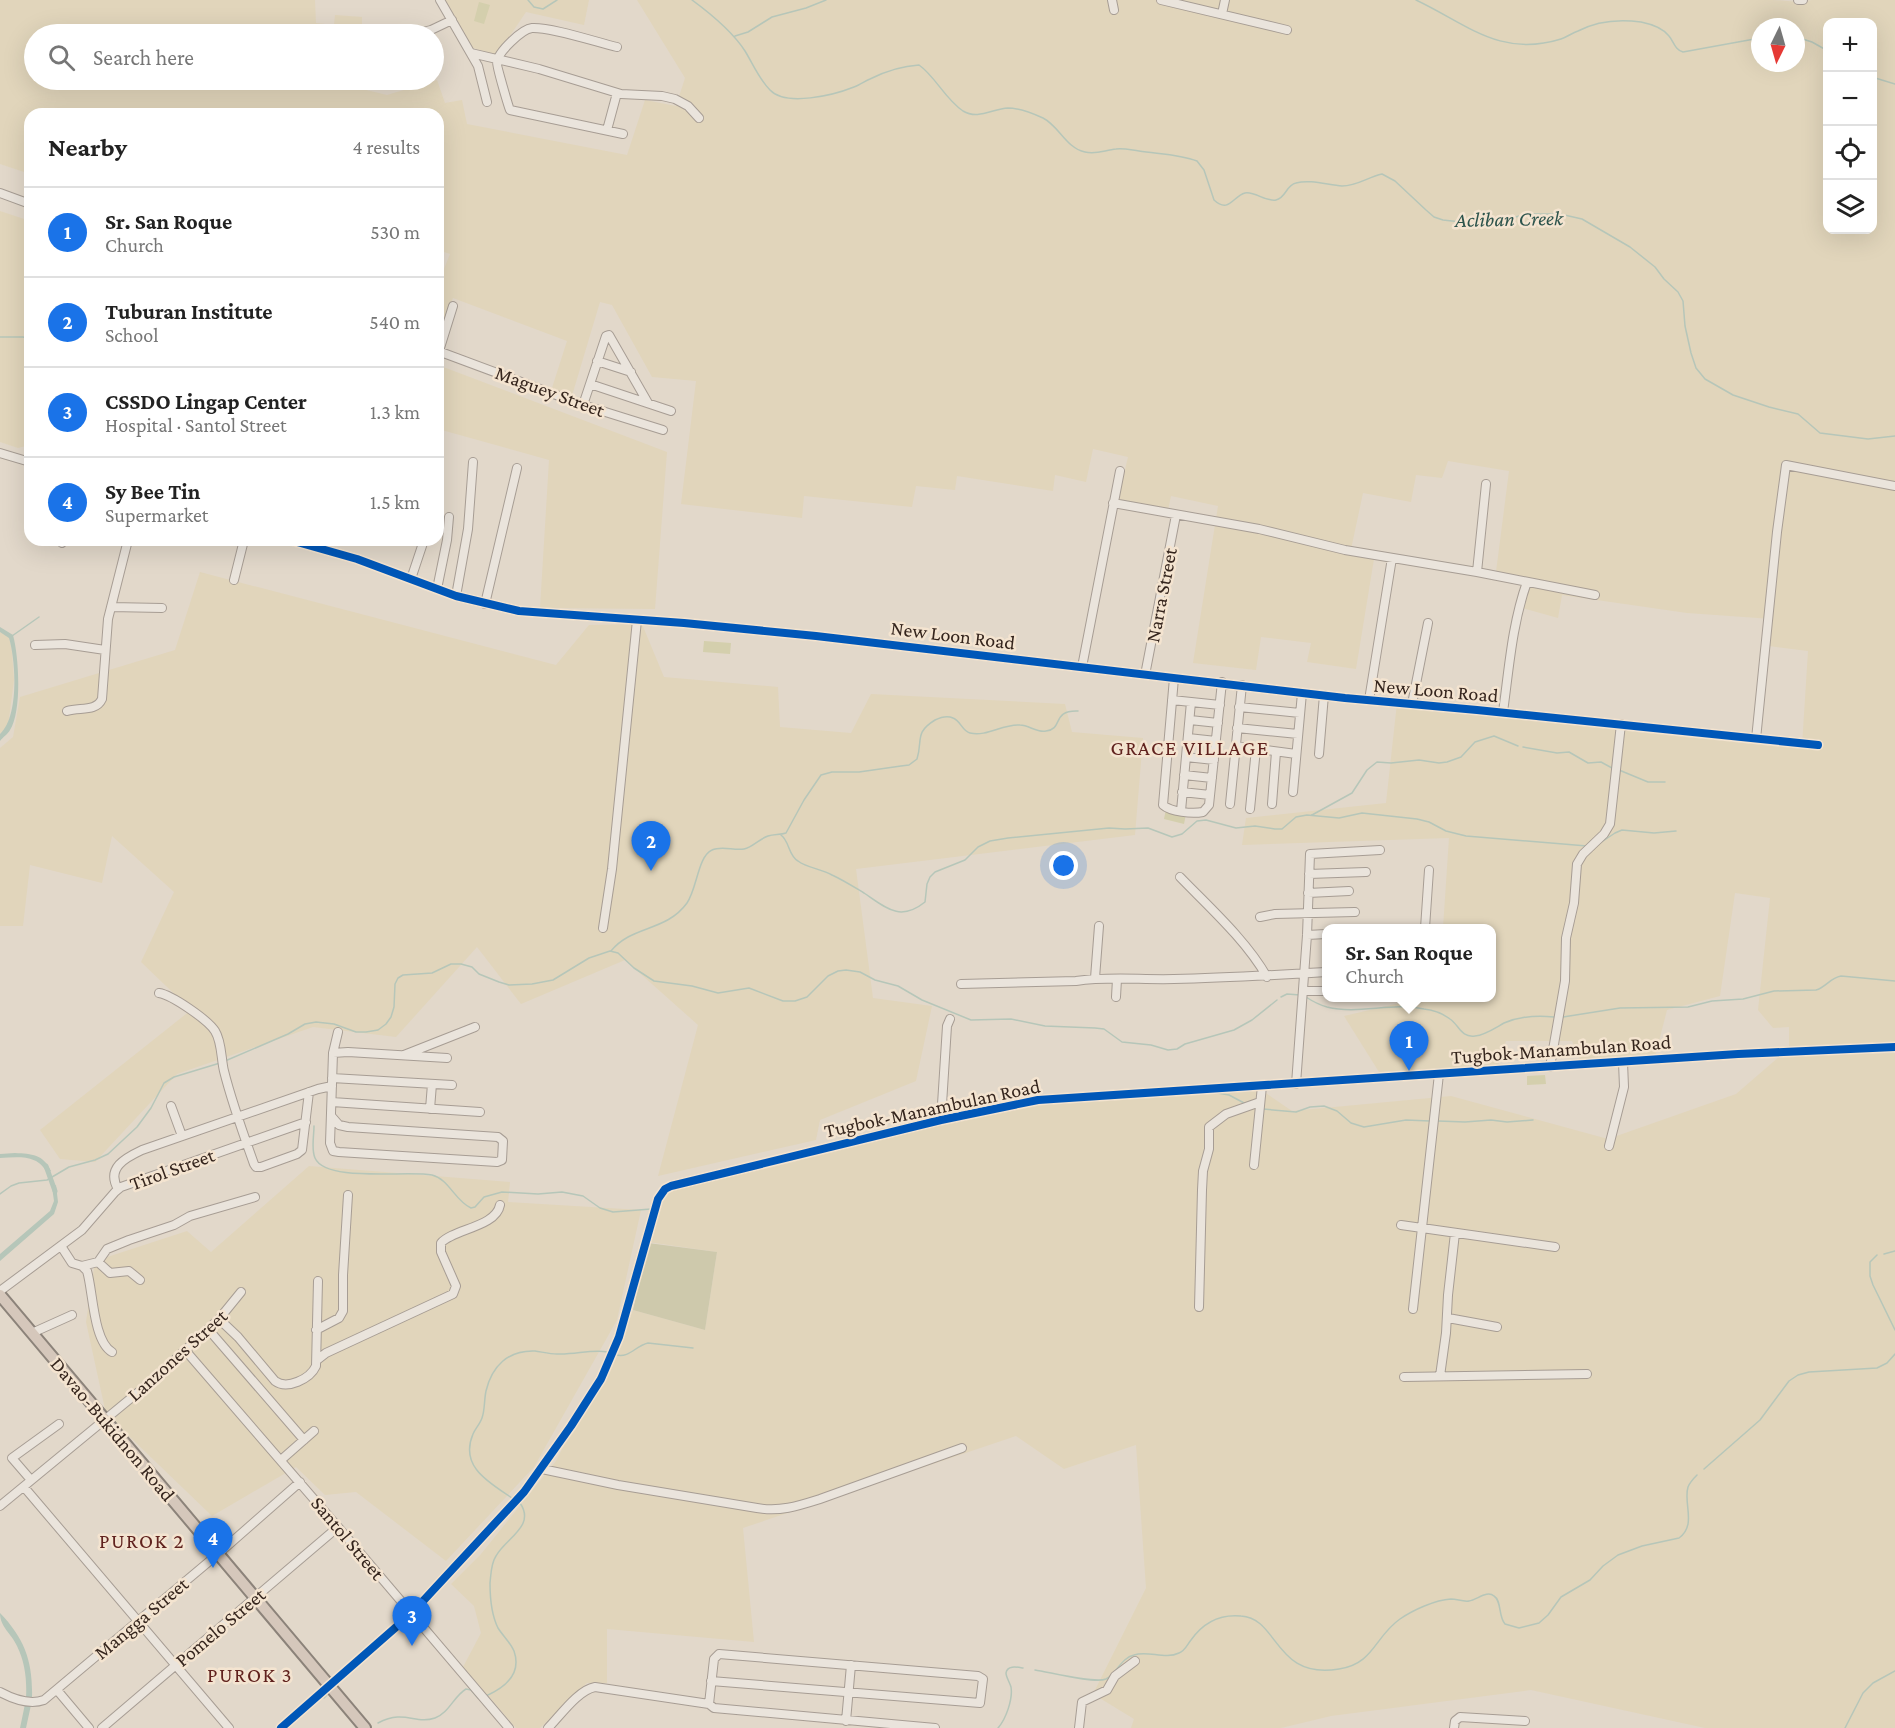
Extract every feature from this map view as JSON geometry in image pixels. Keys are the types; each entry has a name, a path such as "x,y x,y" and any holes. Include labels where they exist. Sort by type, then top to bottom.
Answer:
{"highway":[{"name":"Davao-Bukidnon Road","path":"0,1293 365,1728"}],"street":[{"path":"440,0 481,74 487,102"},
{"path":"1112,0 1114,10"},
{"path":"1161,0 1287,30"},
{"path":"1222,15 1225,0"},
{"path":"1798,0 1803,0"},
{"path":"444,24 452,20"},
{"path":"617,47 557,32 529,28 521,32 497,59 498,72 510,110 623,134"},
{"path":"471,53 539,69 617,93 675,99 688,106 699,118"},
{"path":"607,130 617,93"},
{"path":"0,193 24,202"},
{"path":"444,335 453,306"},
{"path":"583,405 606,336 610,335 648,403"},
{"name":"Maguey Street","path":"444,353 583,405 663,430"},
{"path":"597,361 631,372"},
{"path":"590,384 671,411"},
{"path":"0,453 24,460"},
{"path":"456,596 468,522 472,462"},
{"path":"1756,738 1773,566 1786,465 1895,486"},
{"path":"484,604 517,468"},
{"path":"1082,667 1120,471"},
{"path":"1477,572 1486,484"},
{"path":"1113,503 1259,529 1345,550 1595,595"},
{"name":"Narra Street","path":"1145,675 1176,515"},
{"path":"436,589 445,550 449,517"},
{"path":"67,711 75,708 95,708 100,705 103,693 107,629 126,546"},
{"path":"234,580 242,546"},
{"name":"New Loon Road","path":"311,546 357,559 456,596 519,611 827,637 1302,693 1818,745"},
{"path":"411,579 422,546"},
{"path":"1369,700 1392,558"},
{"path":"1503,712 1514,634 1527,582"},
{"path":"111,607 162,608"},
{"path":"603,928 611,879 638,620"},
{"path":"1412,704 1428,622"},
{"path":"35,645 51,643 105,650"},
{"path":"1174,678 1163,806 1197,813 1208,808 1222,682"},
{"path":"1230,804 1242,685"},
{"path":"1293,792 1302,693"},
{"path":"1319,754 1324,695"},
{"path":"1172,700 1220,705"},
{"path":"1181,811 1191,702"},
{"path":"1239,707 1300,713"},
{"path":"1190,720 1218,723"},
{"path":"1550,1067 1564,981 1566,938 1574,903 1577,864 1610,824 1621,724"},
{"path":"1238,728 1298,734"},
{"path":"1188,738 1216,741"},
{"path":"1236,746 1296,754"},
{"path":"1250,809 1256,749"},
{"path":"1272,804 1276,752"},
{"path":"1186,757 1214,759"},
{"path":"1184,775 1212,778"},
{"path":"1182,792 1210,795"},
{"path":"1296,1084 1305,973 1310,854 1380,850"},
{"path":"1425,924 1429,870"},
{"path":"1309,874 1366,872"},
{"path":"1180,877 1259,963 1267,976"},
{"path":"1308,893 1349,891"},
{"path":"1260,917 1275,914 1355,912"},
{"path":"1095,978 1099,926"},
{"path":"1307,935 1322,934"},
{"path":"961,984 1076,981 1095,978 1167,980 1322,972"},
{"path":"1116,997 1117,979"},
{"path":"1303,991 1322,991"},
{"path":"159,993 174,998 213,1028 217,1034 222,1062 238,1117 256,1167 297,1154 302,1150 309,1092"},
{"path":"940,1120 947,1026 950,1019"},
{"path":"403,1055 475,1027"},
{"path":"332,1118 339,1125 348,1127 498,1137 503,1141 502,1158 497,1162 336,1152 330,1146 333,1053 338,1032"},
{"name":"Tugbok-Manambulan Road","path":"281,1728 411,1614 524,1492 542,1469 592,1393 610,1359 619,1337 658,1199 665,1189 680,1183 940,1120 1038,1100 1738,1054 1895,1047"},
{"path":"333,1053 447,1058"},
{"path":"1609,1146 1624,1087 1623,1062"},
{"path":"1413,1309 1439,1074"},
{"path":"118,1189 113,1173 125,1159 142,1150 332,1082 452,1085"},
{"path":"430,1109 432,1084"},
{"path":"1254,1165 1262,1086"},
{"path":"332,1102 480,1112"},
{"path":"1199,1307 1203,1171 1209,1149 1209,1127 1226,1114 1260,1102"},
{"path":"171,1106 182,1136"},
{"name":"Tirol Street","path":"0,1293 87,1225 118,1189 306,1122"},
{"path":"316,1330 339,1318 343,1311 348,1195"},
{"path":"61,1246 72,1263 82,1266 98,1262 107,1249 129,1239 174,1225 190,1216 255,1197"},
{"path":"317,1360 326,1353 453,1294 456,1286 441,1252 441,1243 494,1215 500,1205"},
{"path":"1401,1225 1554,1247"},
{"path":"1440,1376 1448,1318 1448,1294 1455,1233"},
{"path":"98,1262 110,1273 129,1271 140,1280"},
{"path":"82,1266 88,1273 92,1308 104,1344 112,1352"},
{"path":"219,1319 280,1384 289,1384 310,1374 316,1366 318,1281"},
{"name":"Lanzones Street","path":"0,1506 185,1350 219,1319 241,1292"},
{"path":"32,1333 72,1315"},
{"path":"1448,1318 1497,1327"},
{"path":"208,1329 304,1440"},
{"name":"Santol Street","path":"185,1350 508,1728"},
{"path":"1404,1377 1587,1374"},
{"path":"31,1480 12,1458 59,1424"},
{"path":"281,1460 314,1431"},
{"path":"542,1469 618,1485 777,1510 820,1499 962,1448"},
{"name":"Mangga Street","path":"0,1692 17,1700 38,1702 44,1700 300,1482"},
{"path":"24,1487 229,1728"},
{"name":"Pomelo Street","path":"102,1728 338,1527"},
{"path":"709,1704 711,1681 714,1659 718,1654 982,1678 980,1703 711,1681"},
{"path":"1079,1728 1082,1702 1107,1690 1115,1676 1135,1661"},
{"path":"846,1720 851,1665"},
{"path":"548,1728 581,1693 591,1688 621,1690 709,1704 714,1708 935,1728"},
{"path":"57,1690 89,1728"},
{"path":"1454,1728 1455,1721 1460,1717 1510,1724 1525,1721"}],"shaded area":[{"path":"0,0 315,0 316,23 325,24 24,24 24,90 366,90 387,95 404,90 440,90 445,103 462,100 467,124 627,155 645,100 676,106 685,78 637,0 1773,0 1800,2 1895,0 1895,1043 1789,1047 1789,1027 1773,1028 1758,1010 1770,898 1735,893 1720,996 1667,1010 1655,1057 1580,1060 1572,1041 1506,1041 1497,1069 1379,1072 1344,1016 1404,1002 1496,1002 1496,924 1443,924 1449,838 1242,845 1246,818 1386,803 1397,703 1802,746 1808,651 1769,646 1772,619 1687,613 1562,595 1558,618 1522,608 1530,580 1496,572 1509,471 1448,461 1442,478 1416,475 1411,502 1363,493 1350,554 1374,559 1356,669 1307,662 1311,643 1261,637 1256,670 1193,663 1218,506 1171,496 1168,510 1118,499 1128,457 1093,449 1086,482 1055,475 1053,491 957,476 955,490 916,486 912,507 804,496 802,518 681,504 696,381 652,377 612,305 600,302 571,399 551,391 567,341 453,298 444,320 444,269 450,254 444,252 444,108 24,108 24,172 0,164"},
{"path":"445,0 589,0 584,25 526,12 497,55 473,48"},
{"path":"479,2 490,5 484,24 474,21"},
{"path":"335,15 362,17 362,24 334,24"},
{"path":"0,211 24,219 24,446 18,448 0,442"},
{"path":"444,367 667,452 655,609 540,608 549,460 444,431"},
{"path":"200,572 556,665 589,625 642,624 664,677 778,687 780,727 851,733 871,694 1065,704 1072,732 1143,738 1135,835 856,869 873,998 932,1006 916,1081 820,1120 816,1140 658,1176 698,1025 625,960 521,1004 477,947 396,1037 313,1027 177,1074 95,1162 60,1159 40,1130 191,1010 141,962 174,892 112,836 102,883 30,865 23,926 0,926 0,748 13,737 20,697 175,650"},
{"path":"0,627 13,635 17,656 18,697 14,721 0,741 0,734 6,726 13,702 14,674 9,638 0,632"},
{"path":"0,632 9,637 14,680 7,727 0,734"},
{"path":"704,641 731,643 730,654 703,652"},
{"path":"1166,809 1186,814 1184,824 1164,819"},
{"path":"1895,1053 1895,1728 1705,1728 1531,1690 1331,1716 1281,1728 1131,1728 1134,1719 1093,1694 1146,1588 1136,1445 1064,1469 1016,1436 743,1528 754,1642 607,1629 607,1683 587,1683 540,1728 516,1728 463,1667 481,1633 474,1606 451,1584 481,1554 556,1461 633,1310 705,1330 717,1252 648,1242 664,1190 1002,1105 1257,1087 1292,1111 1451,1096 1608,1139 1736,1094 1780,1056"},
{"path":"1545,1075 1546,1084 1527,1085 1527,1076"},
{"path":"15,1153 41,1158 51,1171 47,1173 38,1162 27,1158 0,1158 0,1154"},
{"path":"309,1166 510,1182 508,1202 641,1210 617,1320 534,1467 446,1561 356,1492 325,1495 296,1467 212,1516 106,1414 86,1322 95,1261 187,1231 211,1252"},
{"path":"56,1185 58,1202 54,1214 0,1261 0,1254 50,1211 54,1201 52,1187"},
{"path":"648,1243 717,1252 705,1330 633,1310"},
{"path":"0,1613 16,1632 26,1652 31,1673 32,1698 26,1698 26,1678 22,1658 15,1641 0,1618"},
{"path":"25,1704 31,1705 26,1728 20,1728"}],"waterway":[{"name":"Acliban Creek","path":"528,0 534,7 543,9 557,0"},
{"name":"Acliban Creek","path":"692,0 728,30 745,51 770,90 787,98 823,96 854,87 888,71 919,65 963,111 980,114 1008,108 1030,113 1049,122 1068,142 1078,150 1085,152 1125,149 1197,161 1204,170 1214,200 1223,205 1231,203 1245,193 1276,200 1282,197 1290,186 1301,182 1347,186 1382,174 1395,181 1434,217 1443,220 1470,223 1493,222 1528,214 1560,214 1582,219 1630,247 1655,267 1678,292 1683,301 1685,326 1691,353 1696,368 1705,379 1733,395 1798,414 1820,433 1868,439 1895,436"},
{"path":"735,36 748,32 772,17 826,0"},
{"path":"1416,0 1485,36 1520,44 1539,44 1561,39 1593,25 1616,21 1641,22 1656,26 1663,30 1671,38 1676,48 1683,52 1751,40"},
{"path":"1805,40 1823,48"},
{"path":"1877,79 1895,84"},
{"path":"0,337 24,337"},
{"path":"12,636 39,617"},
{"path":"611,951 629,937 679,912 690,897 707,853 720,848 744,849 768,836 786,833 821,775 909,765 917,759 920,737 924,729 942,717 956,719 965,730 976,734 1013,725 1043,731 1051,730 1064,713 1078,711"},
{"path":"1312,815 1352,793 1367,770 1377,762 1419,760 1447,762 1461,757 1475,742 1494,736 1518,746"},
{"path":"1523,747 1557,753 1569,752 1588,763 1601,762 1612,768"},
{"path":"1619,770 1648,782 1665,782"},
{"path":"781,835 792,855 802,863 828,873 886,908 901,912 916,908 925,902 927,884 935,872 965,860 978,847 990,841 1109,828 1148,828 1172,837 1182,834 1197,821 1206,820 1236,828 1255,826 1282,829 1296,817 1307,815 1339,818 1362,813 1417,819 1429,822 1446,831 1466,836 1587,846"},
{"path":"1600,843 1622,830 1654,833 1676,831"},
{"path":"225,1061 288,1034 305,1024 316,1022 334,1024 356,1032 378,1030 391,1017 395,984 403,975 432,973 451,964 461,964 472,967 479,974 509,985 532,984 553,980 589,958 610,951 618,953 634,968 654,981 692,986 718,993 749,988 783,1001 795,1001 807,997 828,976 838,971 860,972 875,980 898,986 922,1000 971,1020 1011,1019 1045,1026 1104,1029 1122,1042 1151,1045 1168,1050 1234,1030 1252,1020 1277,1000"},
{"path":"1563,1017 1620,1008 1688,1007 1712,1001 1743,999 1774,991 1816,990 1841,976 1895,981"},
{"path":"1281,997 1287,994 1300,995"},
{"path":"1306,997 1327,1007 1339,1009 1412,1007 1431,1010 1441,1013 1463,1033 1470,1036 1482,1034 1517,1019 1535,1016 1554,1017"},
{"path":"0,1194 19,1183 47,1180 69,1167 108,1154 137,1127 151,1108 164,1083 174,1077 220,1063"},
{"path":"1212,1092 1229,1095 1246,1104"},
{"path":"1263,1109 1296,1112 1310,1107 1324,1106 1337,1111 1351,1123 1364,1127 1406,1120 1430,1121"},
{"path":"1438,1121 1533,1120"},
{"path":"314,1126 314,1154 322,1166 351,1173 432,1175 443,1181 465,1205 471,1208 475,1207 484,1197 502,1192 538,1194 562,1192 583,1196 600,1208 613,1212 651,1209"},
{"path":"46,1166 55,1191"},
{"path":"1884,1254 1895,1251"},
{"path":"1877,1255 1870,1262 1870,1276 1895,1330"},
{"path":"616,1355 625,1355 648,1343 693,1348"},
{"path":"512,1498 486,1480 473,1465 470,1456 473,1434 484,1412 486,1391 492,1374 503,1361 525,1351 552,1354 608,1352"},
{"path":"1704,1469 1760,1420 1789,1381 1798,1375 1809,1372 1877,1368 1887,1363 1895,1354"},
{"path":"1035,1670 1082,1679 1106,1679 1130,1657 1139,1654 1168,1656 1179,1653 1207,1624 1219,1618 1233,1616 1253,1619 1263,1627 1289,1658 1302,1666 1318,1670 1339,1669 1360,1661 1400,1619 1438,1601 1451,1599 1469,1601 1491,1594 1498,1601 1505,1624 1519,1628 1539,1623 1561,1597 1590,1580 1618,1555 1642,1546 1679,1538 1687,1527 1688,1487 1697,1475"},
{"path":"486,1696 505,1684 516,1667 514,1651 494,1618 490,1583 494,1559 522,1525 524,1511 520,1503"},
{"path":"998,1728 1006,1714 1011,1697 1007,1670 1013,1667 1023,1668"},
{"path":"1845,1728 1863,1693 1873,1683 1895,1671"},
{"path":"378,1723 395,1717 421,1720 435,1718 440,1716 466,1689 471,1690 478,1698"},
{"path":"324,1698 327,1695"}],"cycle path":[{"path":"311,546 357,559 456,596 519,611 684,623 816,636 1345,698 1818,745"},
{"path":"281,1728 411,1614 524,1492 601,1379 619,1337 658,1199 665,1189 671,1186 941,1120 1038,1100 1738,1054 1895,1047"}],"place":[{"name":"Tuburan Institute","path":"651,871"},
{"name":"Sr. San Roque","path":"1409,1071"},
{"name":"Sy Bee Tin","path":"213,1568"},
{"name":"CSSDO Lingap Center","path":"412,1646"}],"district":[{"name":"GRACE VILLAGE","path":"1190,748"},
{"name":"PUROK 2","path":"142,1541"},
{"name":"PUROK 3","path":"250,1675"}]}
